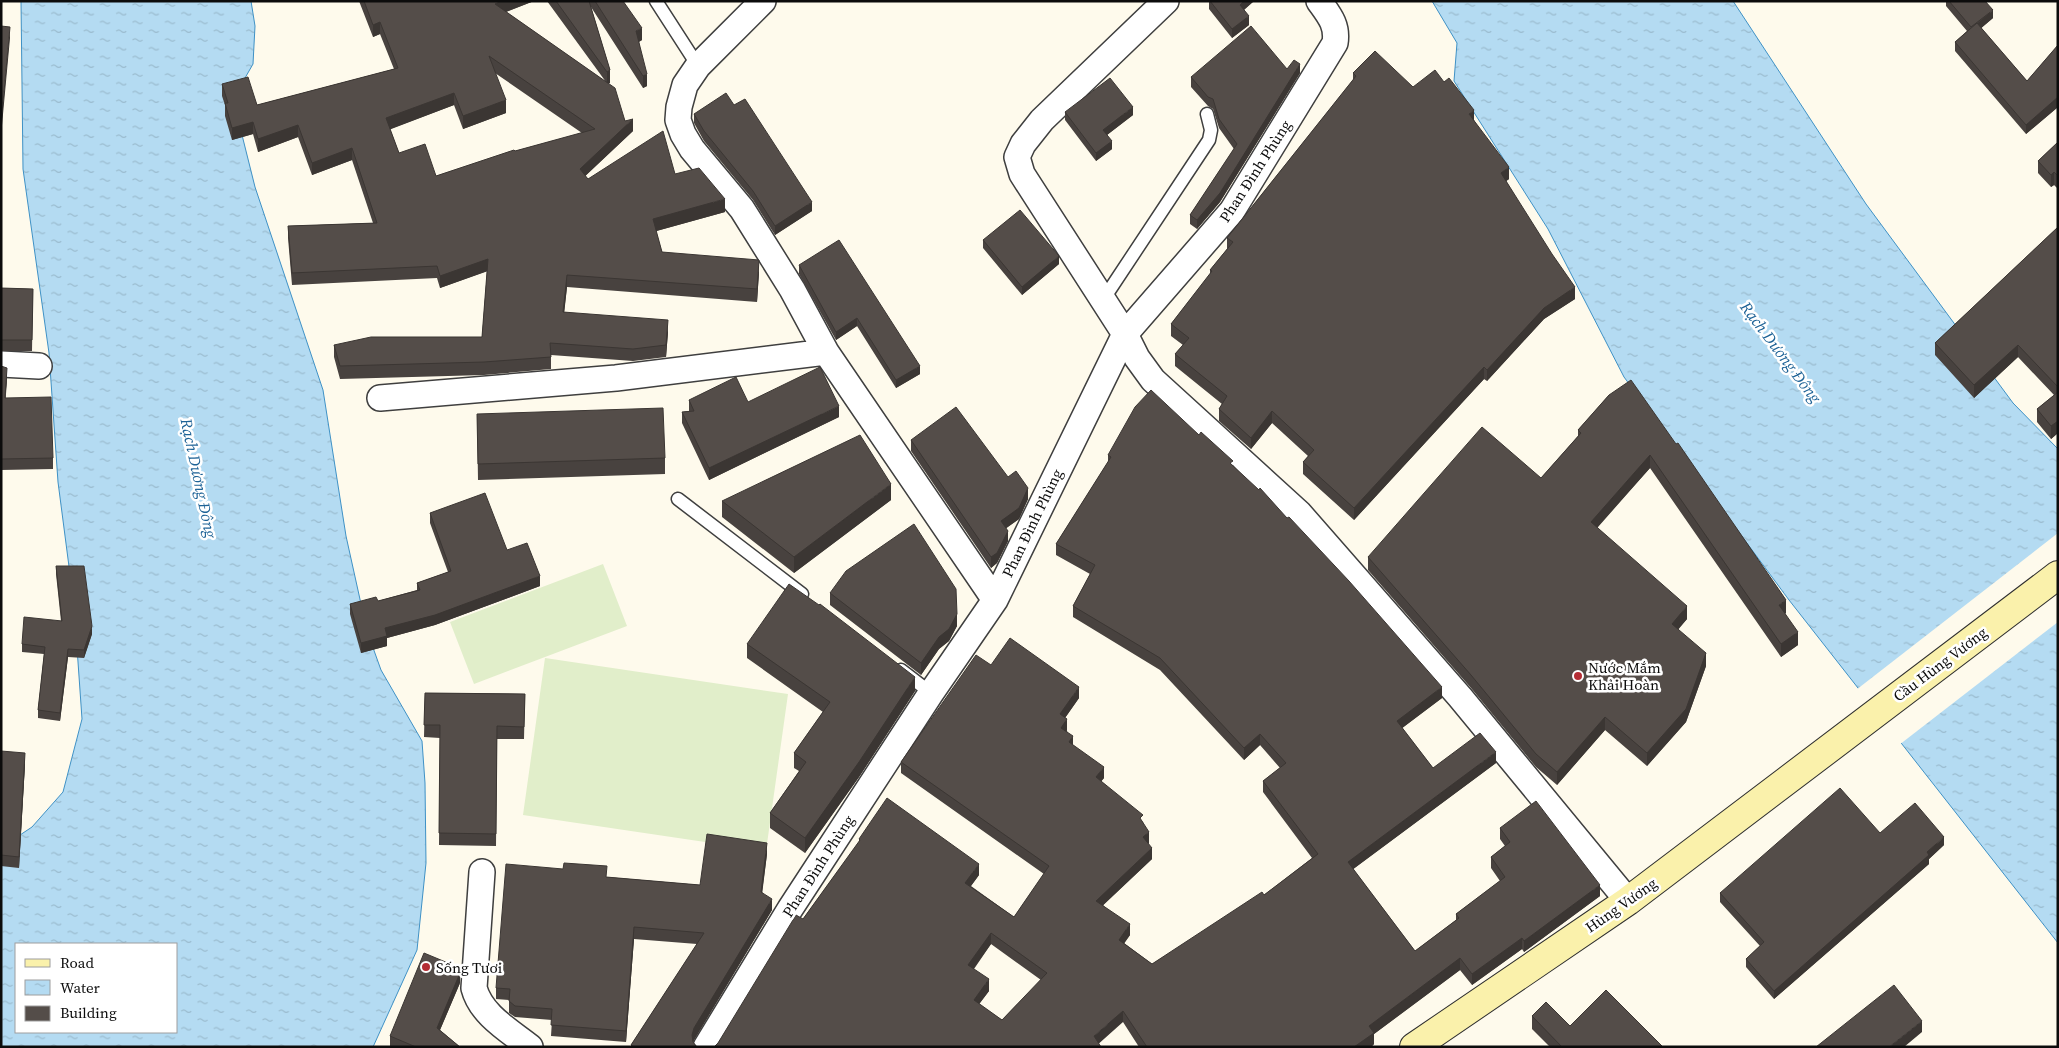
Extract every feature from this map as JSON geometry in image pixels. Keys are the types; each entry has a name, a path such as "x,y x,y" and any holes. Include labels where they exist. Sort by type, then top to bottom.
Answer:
{"main road":[{"name":"Cầu Hùng Vương","path":"1822,754 2058,575"},
{"name":"Hùng Vương","path":"1414,1047 1628,902 1822,754"}],"street":[{"path":"763,1 698,66 685,85 679,107 678,120 683,134 692,149 742,209 792,289 826,352 995,600"},
{"path":"1166,1 1042,120 1023,144 1017,157 1022,174 1125,334 1137,358 1153,380 1300,512 1460,697 1628,902"},
{"name":"Phan Đình Phùng","path":"706,1047 790,909 931,693 995,600 1125,334 1232,211 1335,42 1336,31 1332,20 1319,1"},
{"path":"380,398 616,378 826,352"},
{"path":"1,364 39,366"},
{"path":"482,872 474,988 479,1001 486,1010 530,1047"}],"lane":[{"path":"656,1 698,66"},
{"path":"1103,300 1209,140 1211,130 1207,114"},
{"path":"678,499 812,602"},
{"path":"892,662 931,693"}],"green space":[{"path":"603,564 627,626 474,684 450,622"},
{"path":"545,658 788,694 766,851 523,815"}],"water":[{"name":"Rạch Dương Đông","path":"21,1 251,1 255,26 253,64 233,99 255,187 323,390 346,536 367,631 381,670 422,741 425,783 426,863 417,950 373,1047 1,1047 1,844 11,841 32,827 63,792 82,719 74,605 58,482 49,353 23,169"},
{"name":"Rạch Dương Đông","path":"1432,1 1733,1 1866,204 2013,403 2058,449 2058,943 1789,600 1624,377 1548,229 1454,81 1457,43"}],"pier":[{"path":"2058,533 2058,622 1899,745 1856,690"}],"building":[{"path":"364,1 502,1 495,4 615,88 625,121 633,119 580,169 588,179 663,131 675,174 699,168 725,199 653,219 662,252 759,260 757,289 567,275 563,312 668,320 666,345 633,349 550,343 551,357 484,362 340,366 334,345 371,337 482,337 488,259 440,276 437,266 292,273 288,226 377,223 352,148 312,163 298,125 258,139 253,122 232,128 225,103 228,103 222,84 248,77 257,105 398,68 380,22 373,25","holes":["489,56 595,129 514,150 436,176 425,144 399,153 386,118 454,93 463,116 506,100"]},
{"path":"556,1 589,1 610,70 607,72"},
{"path":"595,1 623,1 642,28 636,31 647,74 643,76"},
{"path":"1210,1 1244,1 1240,5 1249,16 1232,29"},
{"path":"1949,1 1985,1 1993,10 1971,27"},
{"path":"1977,23 2027,81 2058,45 2058,97 2026,125 1955,42"},
{"path":"1,26 10,27 1,124"},
{"path":"1251,26 1287,69 1294,60 1300,64 1220,193 1197,220 1190,215 1237,144 1219,119 1213,99 1208,97 1191,77"},
{"path":"1375,51 1413,87 1435,70 1444,82 1449,78 1474,110 1469,114 1509,167 1501,173 1575,287 1544,308 1487,370 1484,367 1354,508 1303,462 1314,450 1272,411 1251,438 1219,409 1227,396 1175,354 1189,338 1171,324 1233,242 1227,238 1356,76 1353,73"},
{"path":"1110,78 1133,107 1103,130 1112,141 1096,153 1065,112"},
{"path":"726,93 734,105 745,99 812,202 775,226 753,191 704,131 694,114"},
{"path":"2058,142 2058,176 2054,172 2051,175 2038,161"},
{"path":"1020,210 1059,256 1022,287 983,240"},
{"path":"2058,227 2058,387 2018,345 1974,385 1935,343"},
{"path":"839,240 920,366 896,380 857,318 836,332 799,265"},
{"path":"1,288 33,289 32,340 1,340"},
{"path":"1,366 7,368 5,398 51,397 53,458 1,459"},
{"path":"820,367 839,406 709,468 682,412 694,411 689,400 736,377 748,402"},
{"path":"1631,380 1676,444 1678,443 1786,600 1779,605 1798,632 1781,644 1650,455 1591,522 1687,606 1672,624 1706,653 1686,709 1647,753 1605,717 1557,772 1536,754 1471,675 1368,557 1482,427 1541,478 1581,433 1578,430 1609,395"},
{"path":"1151,390 1199,435 1201,432 1233,461 1230,463 1259,490 1260,488 1349,581 1442,687 1397,721 1433,768 1480,733 1496,752 1348,862 1415,951 1459,918 1456,914 1505,877 1491,857 1510,842 1500,828 1536,801 1600,885 1524,941 1522,938 1472,974 1460,958 1369,1026 1374,1033 1354,1047 1147,1047 1123,1011 1094,1036 1101,1047 714,1047 796,915 803,919 860,840 887,798 979,864 965,883 1014,917 1049,866 901,762 976,655 991,665 1010,638 1079,687 1060,714 1067,719 1061,728 1073,736 1069,742 1104,767 1096,777 1143,815 1140,818 1149,832 1143,837 1152,848 1096,901 1130,924 1119,940 1152,964 1262,892 1264,895 1318,854 1263,781 1286,763 1260,734 1244,748 1160,658 1073,606 1095,565 1056,544 1111,457 1108,455 1135,407","holes":["991,933 1047,973 1002,1020 974,1000 989,979 968,965"]},
{"path":"2058,392 2058,421 2051,426 2037,409"},
{"path":"956,407 1008,477 1016,471 1028,488 1019,508 1001,521 1008,531 997,553 991,557 911,440"},
{"path":"663,408 665,458 478,464 477,414"},
{"path":"860,435 891,484 794,557 722,501"},
{"path":"485,493 507,550 527,543 540,576 435,615 385,628 387,636 361,643 350,604 376,597 378,601 420,590 417,583 451,571 430,513"},
{"path":"914,524 956,589 957,614 949,629 939,637 921,663 830,593 846,571"},
{"path":"56,566 84,566 92,626 84,650 68,649 60,713 38,710 45,647 22,644 24,617 62,621"},
{"path":"789,584 820,604 915,677 859,762 805,838 770,813 806,762 794,753 830,702 747,644"},
{"path":"425,693 525,694 524,727 497,726 496,834 439,833 440,725 424,725"},
{"path":"1,751 25,753 19,857 1,855"},
{"path":"1840,788 1880,833 1915,803 1944,837 1927,852 1929,855 1774,991 1746,959 1764,942 1720,893"},
{"path":"707,834 767,843 761,892 772,899 694,1028 693,1042 697,1047 634,1047 631,1045 704,933 634,927 626,1031 551,1025 552,1009 515,1006 509,1001 510,989 496,988 506,864 563,869 564,863 607,866 606,877 700,885"},
{"path":"424,953 460,968 460,973 437,1028 460,1047 416,1047 390,1036"},
{"path":"1894,985 1922,1021 1889,1047 1816,1047"},
{"path":"1606,990 1663,1047 1562,1047 1532,1016 1546,1002 1570,1026"}],"place":[{"name":"Nước Mắm Khải Hoàn","path":"1578,676"},
{"name":"Sống Tươi","path":"426,967"}]}
